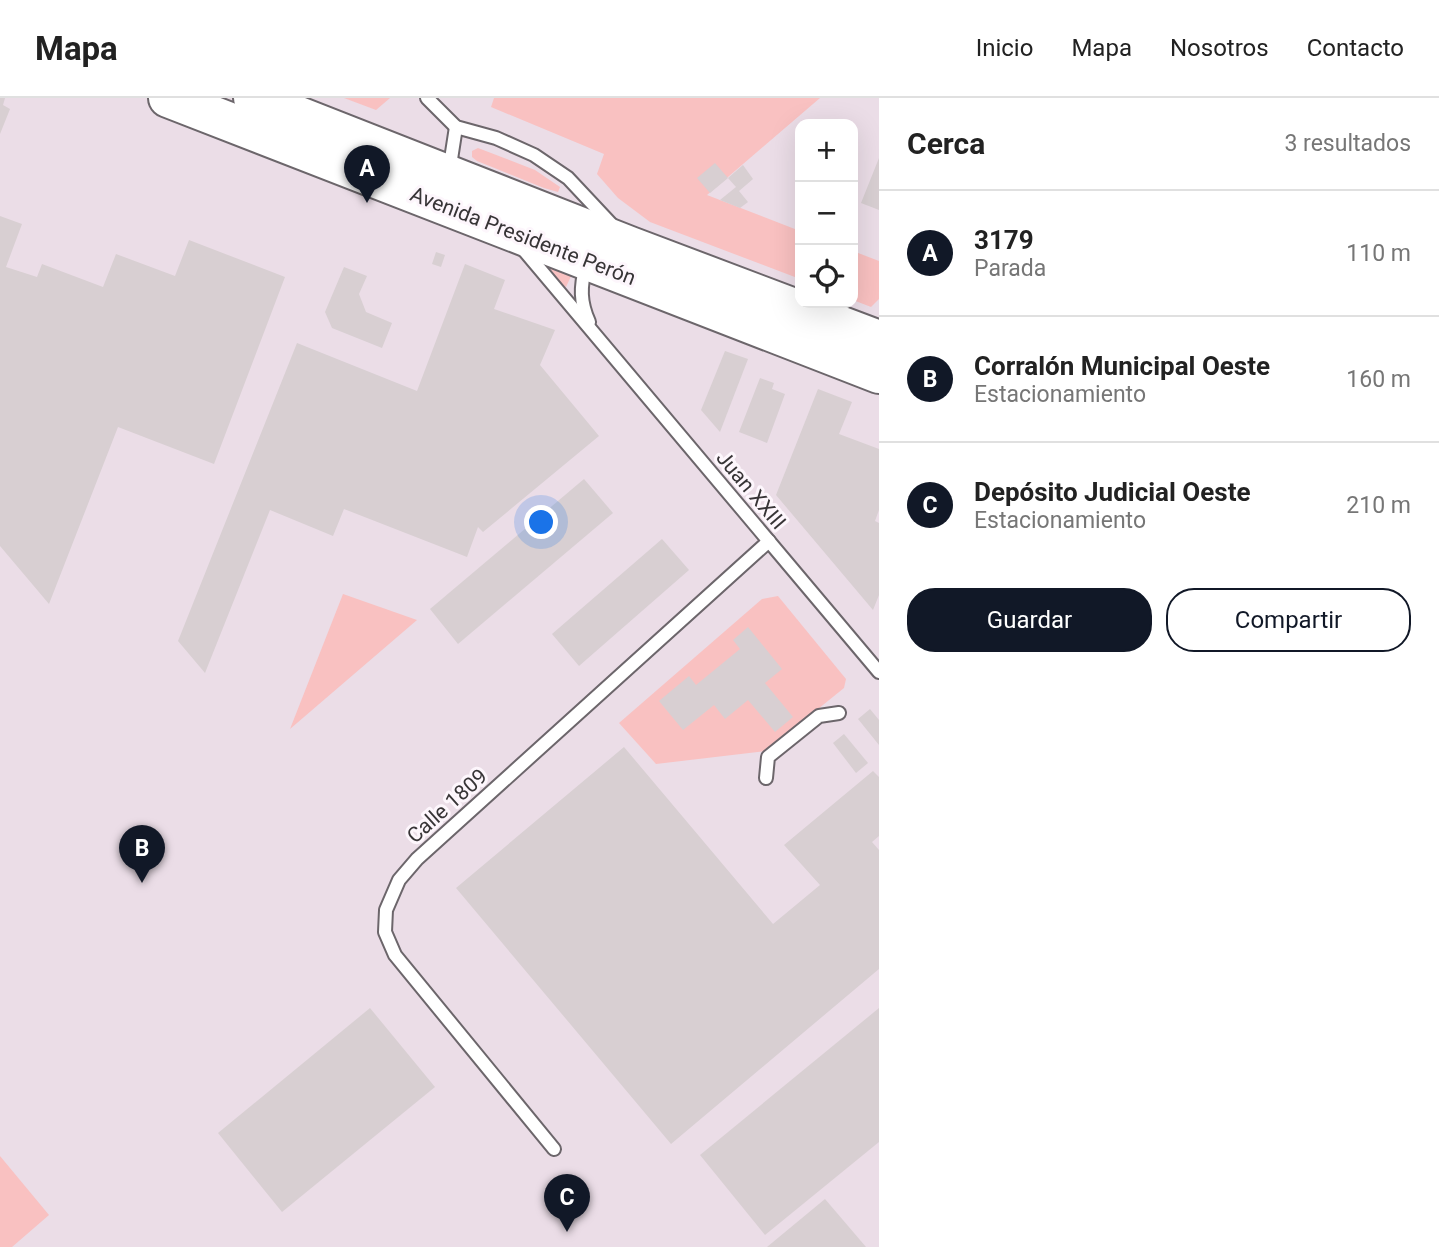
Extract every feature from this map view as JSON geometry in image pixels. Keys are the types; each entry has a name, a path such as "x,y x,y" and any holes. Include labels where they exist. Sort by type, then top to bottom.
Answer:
{"main road":[{"name":"Avenida Presidente Perón","path":"168,98 446,189 589,245 879,373"},
{"name":"Avenida Presidente Perón","path":"253,98 446,189 506,229 589,245 630,246 879,340"}],"lane":[{"path":"427,98 456,127 496,138 534,155 568,178 630,246"},
{"path":"446,189 456,127"},
{"name":"Juan XXIII","path":"568,178 583,206 589,245 581,284 583,309 594,332"},
{"name":"Juan XXIII","path":"506,229 879,671"},
{"name":"Calle 1809","path":"554,1149 395,954 385,932 386,909 399,880 416,859 769,541"},
{"path":"766,778 768,757 819,716 839,713"}],"shaded area":[{"path":"0,98 879,98 879,1247 0,1247"},
{"path":"344,98 390,98 376,110"},
{"path":"494,98 820,98 707,195 795,229 795,277 650,222 618,198 597,174 604,154 491,107"},
{"path":"478,148 535,170 560,187 558,192 477,161 472,157 472,151"},
{"path":"858,253 879,261 879,299 871,307 858,302"},
{"path":"548,263 573,272 566,287 557,283"},
{"path":"343,594 417,620 290,729"},
{"path":"778,596 846,679 844,688 766,751 656,764 619,723 762,599"},
{"path":"0,1156 49,1215 12,1247 0,1247"}],"building":[{"path":"0,98 5,98 3,105 10,109 0,134"},
{"path":"879,158 879,210 861,203"},
{"path":"715,163 728,178 710,193 697,178"},
{"path":"743,165 753,179 739,191 748,202 740,208 720,200 736,187 728,178"},
{"path":"0,216 22,224 6,267 37,277 42,264 103,287 116,254 175,276 189,240 285,277 214,464 118,427 49,604 0,546"},
{"path":"436,252 445,255 441,267 432,264"},
{"path":"465,264 505,280 494,309 555,330 540,365 599,436 483,532 478,527 467,557 344,509 333,536 270,510 205,673 178,641 297,343 417,391"},
{"path":"344,267 367,276 359,294 366,312 392,323 382,348 332,328 325,312"},
{"path":"725,351 748,359 720,432 701,410"},
{"path":"760,378 774,383 772,389 785,394 767,443 739,432"},
{"path":"818,389 852,402 839,434 879,449 879,510 875,521 879,523 879,595 873,610 776,495"},
{"path":"584,479 613,513 458,644 430,609"},
{"path":"662,539 689,570 579,666 552,634"},
{"path":"748,627 782,669 765,683 793,717 775,732 748,700 725,719 714,705 683,730 659,701 689,676 696,685 740,649 733,640"},
{"path":"870,709 879,720 879,745 858,719"},
{"path":"844,734 868,763 856,773 833,743"},
{"path":"624,747 773,924 820,885 784,845 873,771 879,777 879,836 872,842 879,850 879,969 671,1144 456,888"},
{"path":"370,1008 435,1087 282,1212 218,1133"},
{"path":"879,1008 879,1142 765,1235 700,1155"},
{"path":"825,1199 866,1247 767,1247"}],"place":[{"name":"3179","path":"367,203"},
{"name":"Corralón Municipal Oeste","path":"142,883"},
{"name":"Depósito Judicial Oeste","path":"567,1232"}]}
